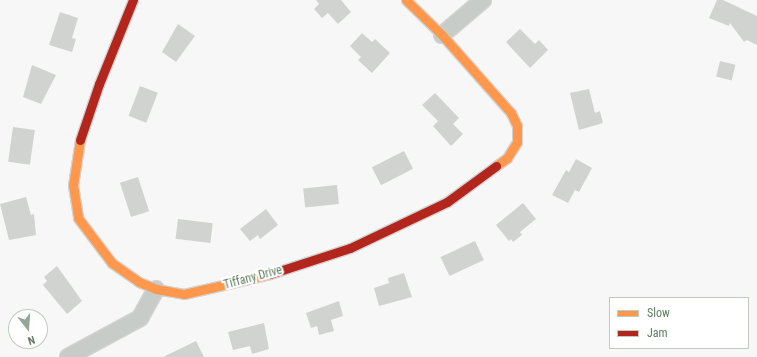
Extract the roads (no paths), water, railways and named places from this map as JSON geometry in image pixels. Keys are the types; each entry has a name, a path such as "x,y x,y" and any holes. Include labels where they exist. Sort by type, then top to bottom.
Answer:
{"street":[{"name":"Tiffany Drive","path":"133,0 99,84 82,136 73,185 78,218 98,247 112,263 138,282 156,289 184,294 210,290 280,272 350,248 447,202 507,158 517,142 517,126 510,113 442,35 406,0"},
{"path":"442,35 483,0"},
{"path":"73,356 140,318 156,289"}]}
